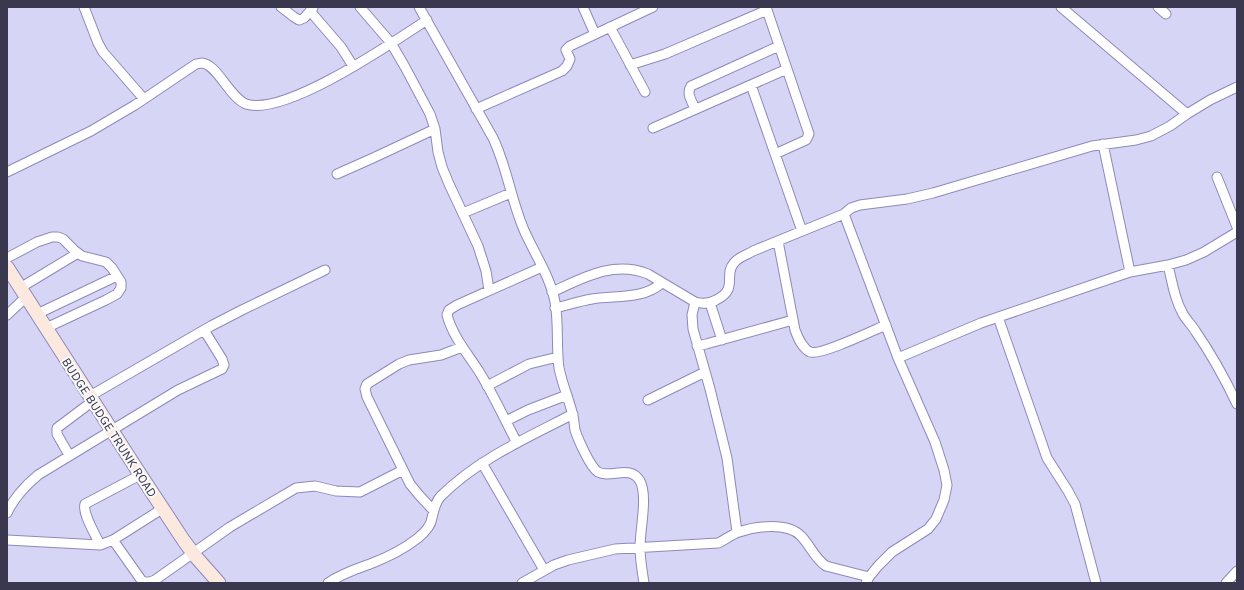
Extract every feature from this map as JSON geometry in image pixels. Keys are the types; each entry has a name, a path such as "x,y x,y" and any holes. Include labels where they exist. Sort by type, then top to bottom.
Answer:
{"main road":[{"name":"BUDGE BUDGE TRUNK ROAD","path":"7,267 184,542 219,583"}],"street":[{"path":"84,7 98,43 144,99"},
{"path":"281,7 299,20 304,18 312,9 341,47 353,66"},
{"path":"360,7 390,44 422,97 430,114 435,129 438,152 442,167 478,246 486,271 489,290"},
{"path":"419,7 499,151 514,205 524,230 542,266 552,292 555,308 560,369 582,447 598,472 605,474 620,472 629,473 635,475 640,481 643,493 643,516 640,546 644,583"},
{"path":"582,7 595,34"},
{"path":"476,109 562,71 567,66 570,59 566,50 570,46 653,7"},
{"path":"1061,7 1187,114"},
{"path":"1158,7 1166,14"},
{"path":"630,65 664,54 766,9 809,134 806,140 775,154"},
{"path":"7,172 91,131 135,105 196,64 202,63 208,66 232,92 245,103 256,106 274,103 305,92 340,75 427,20"},
{"path":"610,27 645,92"},
{"path":"695,109 688,94 691,86 779,46"},
{"path":"653,128 787,69"},
{"path":"751,85 802,232"},
{"path":"552,292 599,271 614,269 629,270 648,274 695,302 700,304 710,303 724,295 727,291 733,263 738,259 844,214 851,208 860,205 907,199 1092,146 1136,140 1151,136 1170,126 1210,100 1237,87"},
{"path":"337,174 435,129"},
{"path":"1102,144 1130,272"},
{"path":"1217,178 1237,227"},
{"path":"463,213 511,194"},
{"path":"522,583 531,580 544,570 554,565 568,560 615,549 640,546 718,543 737,532 750,529 781,526 792,529 800,535 821,563 867,580 892,552 928,529 936,518 944,500 947,485 944,470 935,442 898,358 844,214"},
{"path":"898,358 981,323 1130,272 1186,260 1204,252 1237,232"},
{"path":"7,258 37,242 52,237 58,237 82,256 106,262 121,282 121,288 117,294 46,328"},
{"path":"778,241 795,330 805,348 815,353 827,350 886,325"},
{"path":"7,315 23,292 78,253"},
{"path":"1168,265 1176,298 1182,313 1196,332 1219,369 1237,404"},
{"path":"517,443 487,386 450,326 447,315 449,310 457,304 542,266"},
{"path":"69,455 57,434 57,428 91,399 204,330 325,270"},
{"path":"37,314 117,276"},
{"path":"555,308 592,299 612,298 650,292 662,283"},
{"path":"695,302 692,322 727,458 737,532"},
{"path":"710,303 722,340"},
{"path":"998,317 1047,458 1075,504 1096,583"},
{"path":"697,346 793,320"},
{"path":"7,513 24,487 38,475 178,390 222,369 224,365 222,359 204,330"},
{"path":"433,510 415,490 403,470 367,397 365,389 367,384 408,360 441,355 462,347"},
{"path":"487,386 529,364 558,357"},
{"path":"648,400 705,372"},
{"path":"506,421 528,410 567,395"},
{"path":"328,583 340,576 387,557 418,538 428,528 438,498 454,483 482,463 573,414"},
{"path":"482,463 544,570"},
{"path":"113,540 136,574 146,583 155,580 230,527 296,488 315,486 360,492 367,490 403,470"},
{"path":"100,545 85,514 85,504 140,475"},
{"path":"7,540 100,545 113,540 162,509"},
{"path":"1226,583 1237,572"}]}
